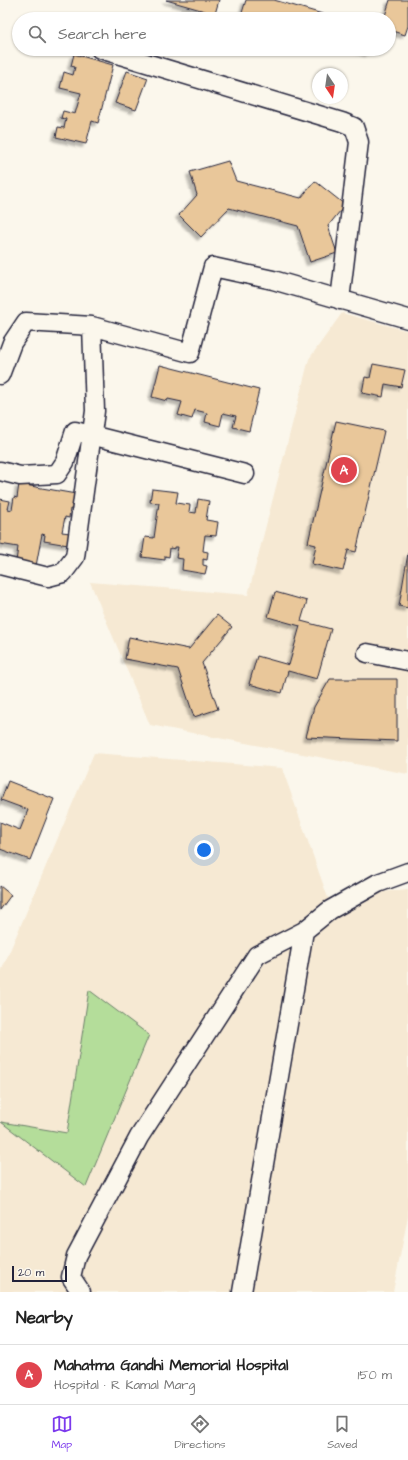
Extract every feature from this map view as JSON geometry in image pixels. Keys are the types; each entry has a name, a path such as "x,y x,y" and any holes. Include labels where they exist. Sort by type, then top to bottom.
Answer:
{"street":[{"path":"123,56 342,122 354,128 359,142 340,300"},
{"path":"0,375 12,343 26,322 92,326 190,353 213,267 273,280 408,319"},
{"path":"0,565 48,577 63,573 75,557 95,411 92,326"},
{"path":"0,471 20,476 57,474 65,462 75,431 245,474"},
{"path":"367,653 408,661"},
{"path":"81,1292 71,1277 76,1256 139,1138 257,955 304,931 330,910 343,902 378,883 408,872"},
{"path":"242,1292 304,931"}],"shaded area":[{"path":"342,313 408,331 408,774 150,725 90,582 248,595 309,359"},
{"path":"94,753 282,768 328,898 408,889 408,1216 393,1292 0,1292 0,974"}],"green space":[{"path":"89,990 149,1035 86,1187 1,1122 67,1133"}],"building":[{"path":"166,0 219,0 216,12 208,12"},
{"path":"246,0 274,0 316,12 242,12"},
{"path":"390,0 408,0 408,26 405,35 396,32 396,12 386,12"},
{"path":"74,56 81,56 113,65 98,123 92,121 86,144 56,137 58,127 64,128 66,119 61,118 63,111 75,114 81,93 60,88 64,72 73,75 75,67 71,66"},
{"path":"127,71 148,78 136,110 115,103"},
{"path":"228,161 236,181 301,198 315,181 344,204 345,205 328,226 337,253 310,262 298,226 229,208 201,237 179,215 197,195 190,172"},
{"path":"373,364 405,370 401,387 385,384 383,397 362,393 365,377 370,378"},
{"path":"160,365 259,390 249,431 233,427 236,416 223,413 220,426 205,422 207,413 195,410 192,419 178,415 182,402 168,399 167,401 152,397"},
{"path":"336,421 384,431 356,552 348,550 343,571 312,564 316,545 308,543"},
{"path":"19,484 76,494 73,510 70,509 69,518 65,517 62,532 70,533 68,545 44,541 45,535 42,534 36,566 16,562 18,547 0,544 0,499 10,501 8,509 12,510 14,497 17,498"},
{"path":"152,489 178,492 176,503 190,505 189,512 196,513 198,499 209,501 206,520 218,522 216,536 205,535 203,551 208,552 207,560 203,559 203,565 207,566 205,574 182,570 183,559 176,558 178,547 175,547 175,549 170,548 169,557 165,556 165,560 142,557 145,537 154,538 159,503 150,502"},
{"path":"408,553 408,608 399,606"},
{"path":"275,592 307,601 301,621 331,629 317,679 288,671 282,693 249,684 257,656 289,665 300,626 268,617"},
{"path":"217,615 232,627 202,663 218,709 194,717 178,669 125,659 129,637 189,649"},
{"path":"330,679 397,679 397,741 306,737 314,707"},
{"path":"8,781 54,799 30,860 0,849 0,822 20,830 28,810 1,800"},
{"path":"0,886 11,895 0,910"}],"place":[{"name":"Mahatma Gandhi Memorial Hospital","path":"344,470"}]}
